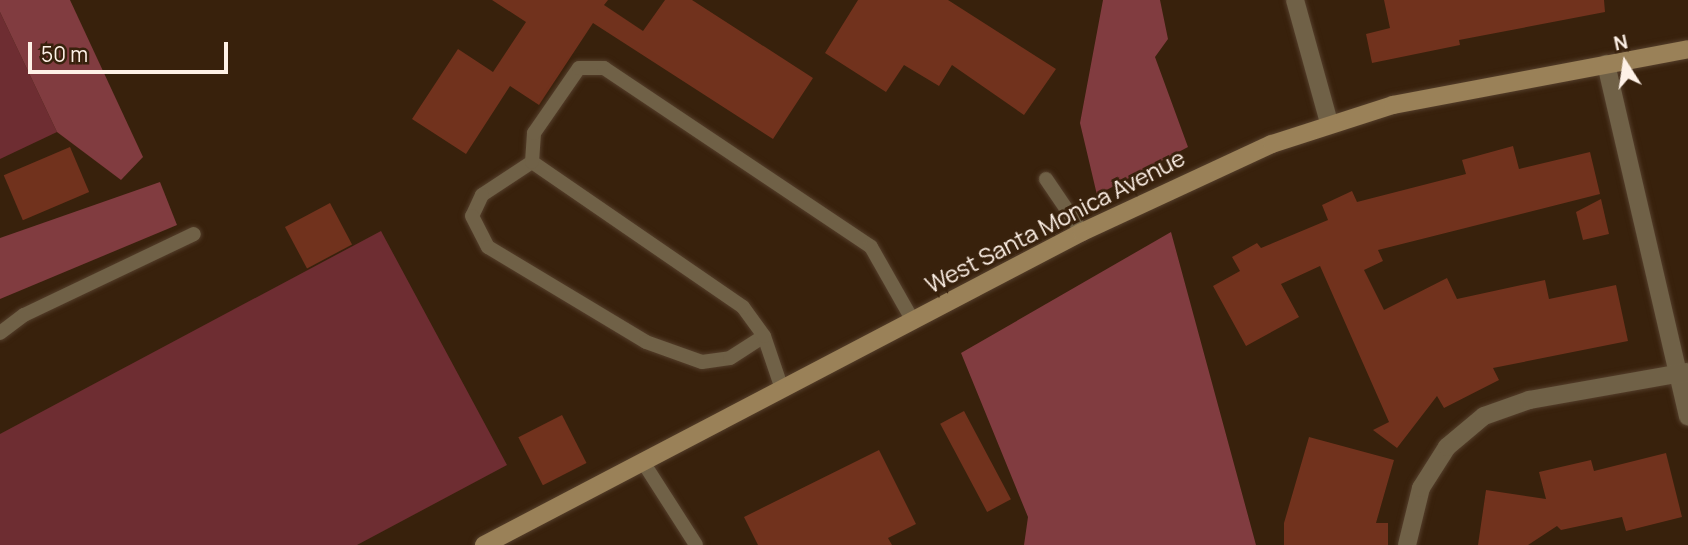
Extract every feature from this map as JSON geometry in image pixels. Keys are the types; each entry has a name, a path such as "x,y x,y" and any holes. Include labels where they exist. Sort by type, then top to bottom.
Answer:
{"main road":[{"name":"West Santa Monica Avenue","path":"484,545 1082,232 1213,169 1329,122 1458,91 1688,49"}],"street":[{"path":"1295,0 1329,122"},
{"path":"1606,64 1683,372 1688,417"},
{"path":"1407,545 1421,488 1447,447 1484,416 1529,400 1683,372"}],"lane":[{"path":"532,162 534,134 579,68 604,68 871,247 913,321"},
{"path":"532,162 743,307 764,336 782,389"},
{"path":"532,162 482,195 472,216 488,247 646,342 702,362 730,358 764,336"},
{"path":"1046,179 1082,232"},
{"path":"0,333 24,315 194,234"},
{"path":"643,462 696,545"}],"shaded area":[{"path":"0,0 70,0 143,157 121,180 57,132 0,12"},
{"path":"1103,0 1160,0 1168,39 1155,57 1188,147 1097,195 1080,123"},
{"path":"0,12 57,132 0,159"},
{"path":"160,182 177,225 0,299 0,238"},
{"path":"381,231 507,465 357,545 0,545 0,434"},
{"path":"1171,232 1256,545 1024,545 1028,517 961,353"}],"building":[{"path":"492,0 608,0 604,5 643,31 665,0 692,0 813,78 773,139 593,23 539,105 510,86 466,154 412,119 458,49 493,72 526,22"},
{"path":"858,0 948,0 1056,69 1024,115 952,65 939,86 904,65 886,92 825,53"},
{"path":"1384,0 1604,0 1605,12 1459,40 1460,45 1372,63 1366,34 1390,28"},
{"path":"1513,146 1519,169 1590,152 1600,194 1378,250 1383,261 1364,270 1384,310 1447,278 1457,299 1545,280 1549,299 1616,285 1628,341 1493,368 1499,380 1444,408 1437,396 1397,448 1373,430 1389,422 1320,266 1281,284 1299,317 1246,346 1213,286 1240,271 1232,257 1257,243 1261,248 1328,220 1322,205 1352,191 1357,202 1466,174 1462,160"},
{"path":"70,147 89,192 23,220 4,175"},
{"path":"1601,199 1609,234 1583,240 1576,212"},
{"path":"330,203 352,244 307,268 285,227"},
{"path":"964,411 1011,499 987,512 940,424"},
{"path":"562,415 587,463 543,485 518,437"},
{"path":"1309,437 1394,460 1376,523 1388,523 1388,545 1284,545 1284,523"},
{"path":"879,450 916,524 888,538 892,545 758,545 744,517"},
{"path":"1666,453 1682,517 1626,531 1622,517 1561,530 1557,526 1528,545 1478,545 1486,490 1546,499 1539,472 1591,460 1594,471"}]}
